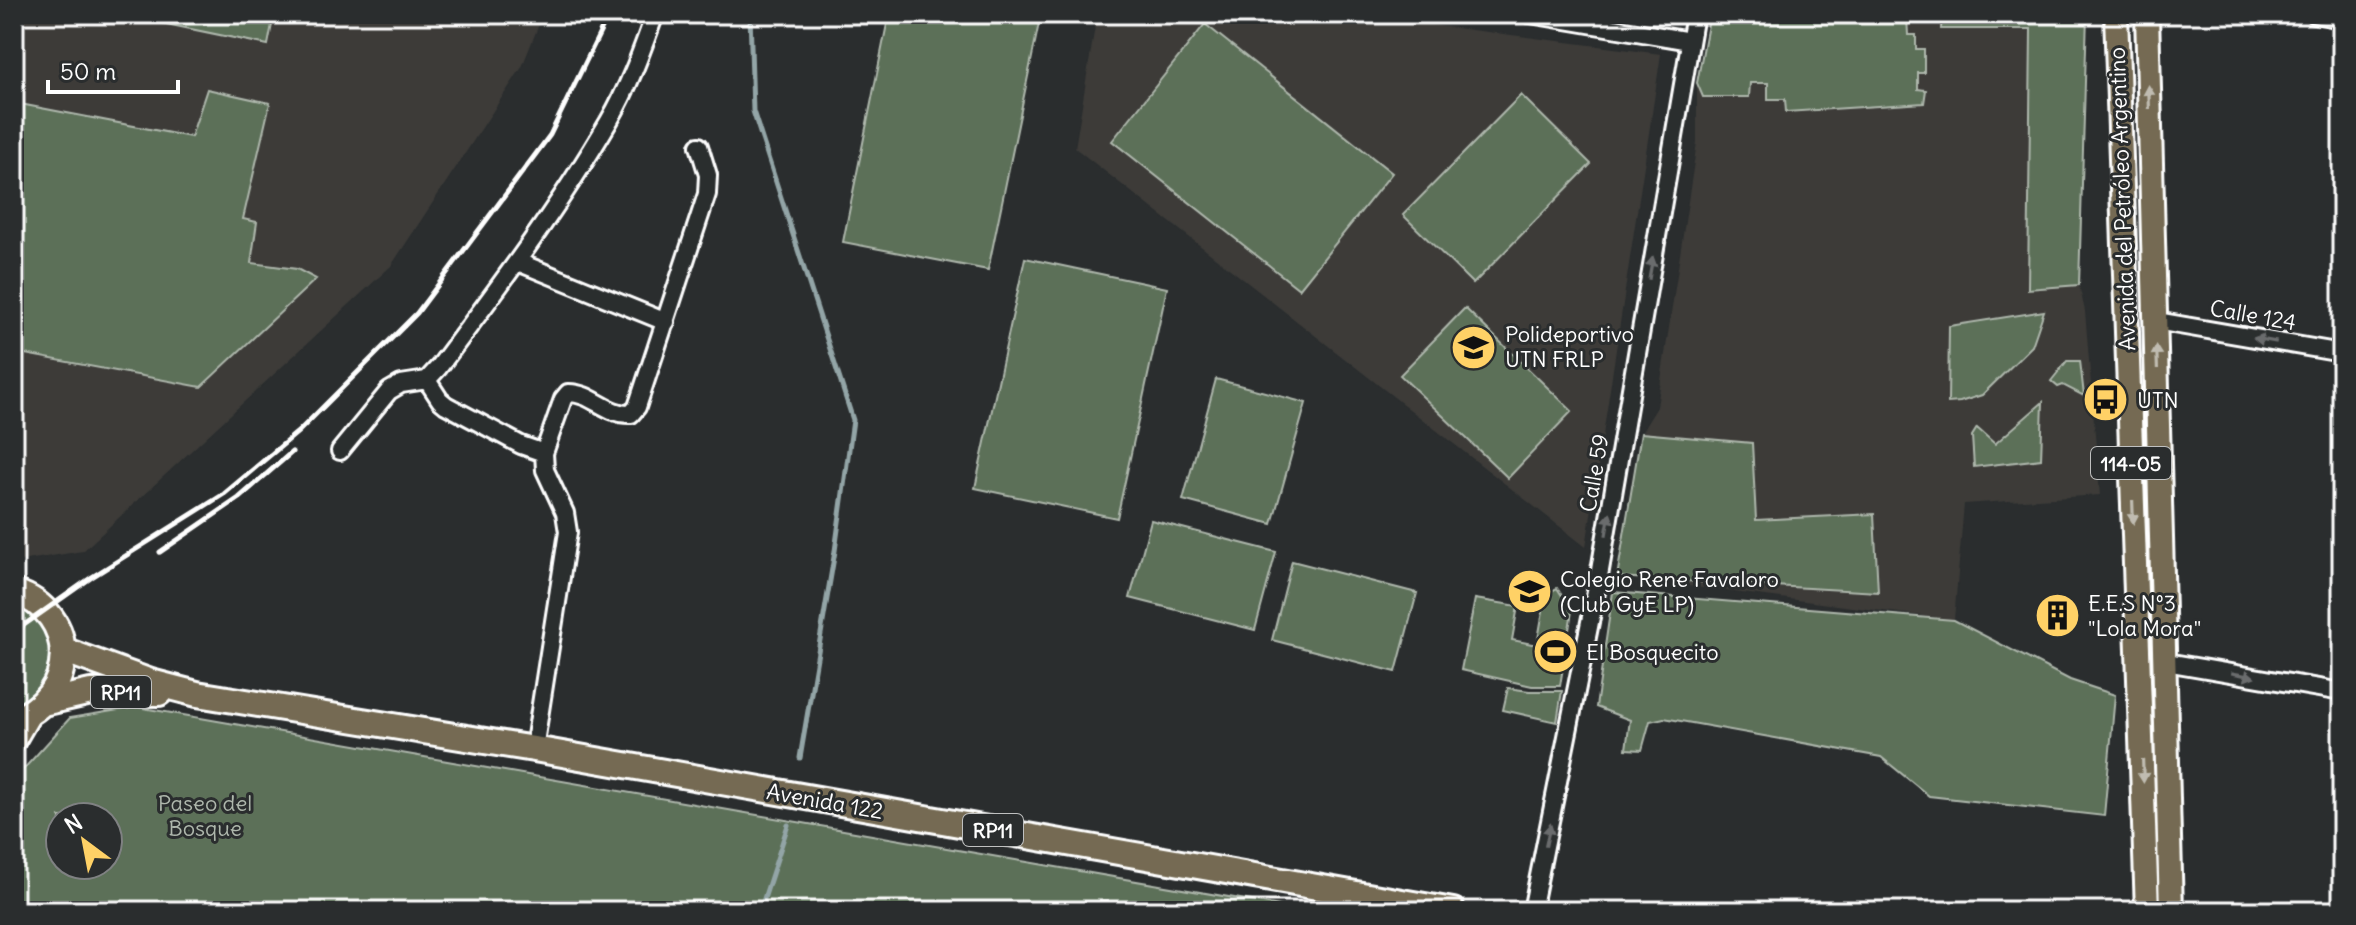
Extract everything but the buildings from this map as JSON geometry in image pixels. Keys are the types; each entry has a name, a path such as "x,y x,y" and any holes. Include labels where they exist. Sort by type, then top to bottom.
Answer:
{"highway":[{"path":"14,592 25,595 46,611 55,622 63,650"},
{"name":"Avenida 122","path":"63,650 139,678 197,694 534,749 1453,911"},
{"name":"RP11","path":"30,713 57,686 63,650"},
{"name":"Avenida 122","path":"30,713 72,694 197,694"}],"main road":[{"name":"Avenida del Petróleo Argentino","path":"2116,14 2147,911"},
{"name":"Avenida del Petróleo Argentino","path":"2147,14 2171,911"},
{"path":"14,740 30,713"}],"street":[{"path":"340,451 389,391 401,384 427,380 518,262 610,119 638,62 655,14"},
{"path":"1530,14 1690,41"},
{"name":"Calle 59","path":"1532,911 1598,582 1695,14"},
{"path":"2314,14 2342,19"},
{"path":"534,749 568,532 565,513 545,470 544,453 563,399 568,393 578,392 621,415 631,414 637,407 707,194 708,175 699,146"},
{"path":"518,262 666,322"},
{"name":"Calle 124","path":"2156,321 2342,353"},
{"path":"427,380 446,405 521,445 544,453"},
{"path":"2166,662 2342,692"}],"shaded area":[{"path":"14,14 543,14 522,67 391,266 83,551 14,562"},
{"name":"Polideportivo UTN FRLP","path":"1097,14 1345,14 1661,54 1586,547 1075,148"},
{"path":"1710,14 2087,14 2079,285 2085,311 2100,495 1964,504 1954,620 1617,577 1641,433 1657,407 1697,142 1697,83"}],"green space":[{"path":"118,14 274,14 268,45"},
{"path":"889,14 995,14 1039,23 988,270 843,242"},
{"path":"1710,14 1912,14 1907,17 1908,35 1916,35 1916,49 1924,49 1924,73 1918,73 1918,89 1926,90 1924,103 1786,112 1785,99 1768,99 1768,83 1750,83 1749,97 1703,97 1697,83"},
{"path":"1942,14 2087,14 2079,285 2028,289 2031,29 1941,29"},
{"path":"1205,24 1392,173 1299,289 1112,141"},
{"path":"207,89 270,103 243,219 257,222 251,263 297,269 316,279 201,387 14,352 15,103 191,137"},
{"path":"1521,95 1591,164 1473,284 1403,215"},
{"path":"1025,258 1167,288 1117,518 975,488"},
{"path":"1465,308 1572,411 1508,478 1400,375"},
{"path":"2044,311 2032,346 1982,395 1948,403 1949,326"},
{"path":"2067,361 2080,361 2084,396 2063,385 2058,387 2051,381"},
{"path":"1216,379 1306,403 1272,524 1183,500"},
{"path":"2043,402 2041,459 1974,467 1972,436 1977,428 1995,444"},
{"path":"1641,433 1752,443 1756,520 1874,514 1878,592 1617,577"},
{"path":"1151,520 1276,552 1255,630 1130,598"},
{"path":"1292,561 1417,593 1396,672 1272,640"},
{"path":"1557,588 1572,611 1560,686 1532,686 1461,670 1475,599 1518,606 1512,640 1537,645 1546,594"},
{"path":"1613,592 1954,620 2070,680 2115,695 2104,816 1929,796 1881,757 1664,718 1650,721 1642,750 1626,749 1630,720 1596,707"},
{"path":"14,604 27,609 44,624 51,644 52,680 14,714"},
{"path":"1508,688 1562,691 1557,722 1503,710"},
{"name":"Paseo del Bosque","path":"137,707 1309,911 14,911 14,814 21,772 70,718"}],"waterway":[{"path":"750,14 753,111 853,420 835,551 800,758"},
{"path":"760,911 788,825"}],"railway":[{"path":"14,632 92,577 224,494 299,431 417,313 550,135 609,14"},
{"path":"160,552 239,498 292,452"}],"place":[{"name":"Polideportivo UTN FRLP","path":"1474,347"},
{"name":"UTN","path":"2106,400"},
{"name":"Colegio Rene Favaloro (Club GyE LP)","path":"1529,592"},
{"name":"E.E.S Nº3 \"Lola Mora\"","path":"2057,616"},
{"name":"El Bosquecito","path":"1555,652"}]}
